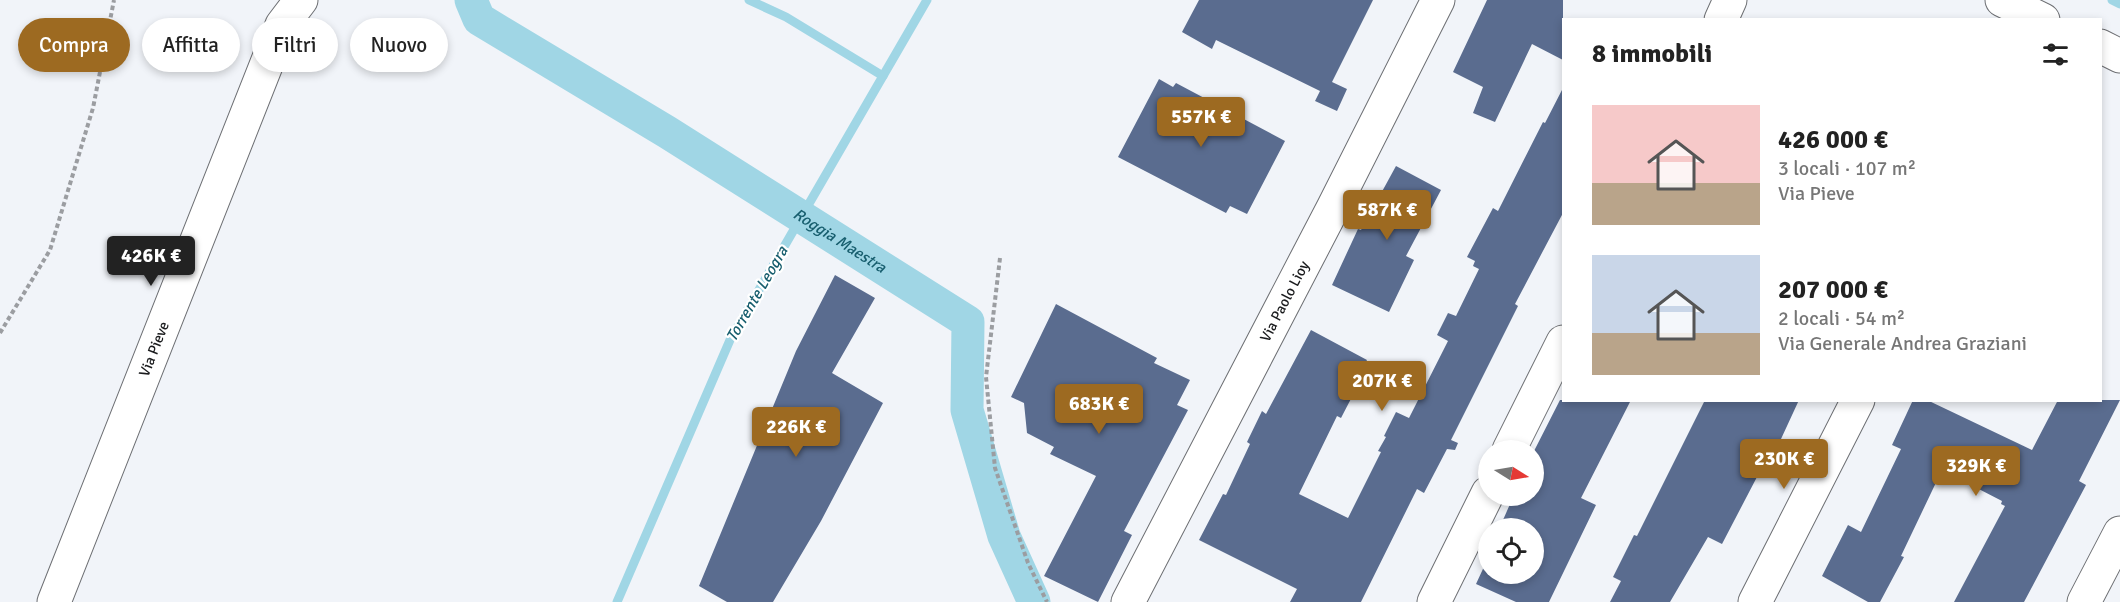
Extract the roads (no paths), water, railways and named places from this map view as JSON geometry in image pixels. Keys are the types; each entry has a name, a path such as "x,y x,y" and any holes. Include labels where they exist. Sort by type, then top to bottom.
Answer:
{"street":[{"name":"Via Pieve","path":"54,602 282,25 300,0"},
{"name":"Via Paolo Lioy","path":"1128,602 1328,219 1437,0"},
{"path":"1722,18 1730,0"},
{"path":"2002,0 2039,18"},
{"path":"2102,47 2120,56"},
{"path":"1514,440 1562,344"},
{"path":"1755,602 1857,402"},
{"path":"1434,602 1482,506"},
{"path":"2084,602 2120,533"}],"waterway":[{"name":"Roggia Maestra","path":"471,0 479,19 667,132 968,322 967,410 1004,536 1034,602"},
{"path":"749,0 786,17 883,76"},
{"name":"Torrente Leogra","path":"617,602 730,340 927,0"},
{"path":"2112,0 2120,4"}]}
